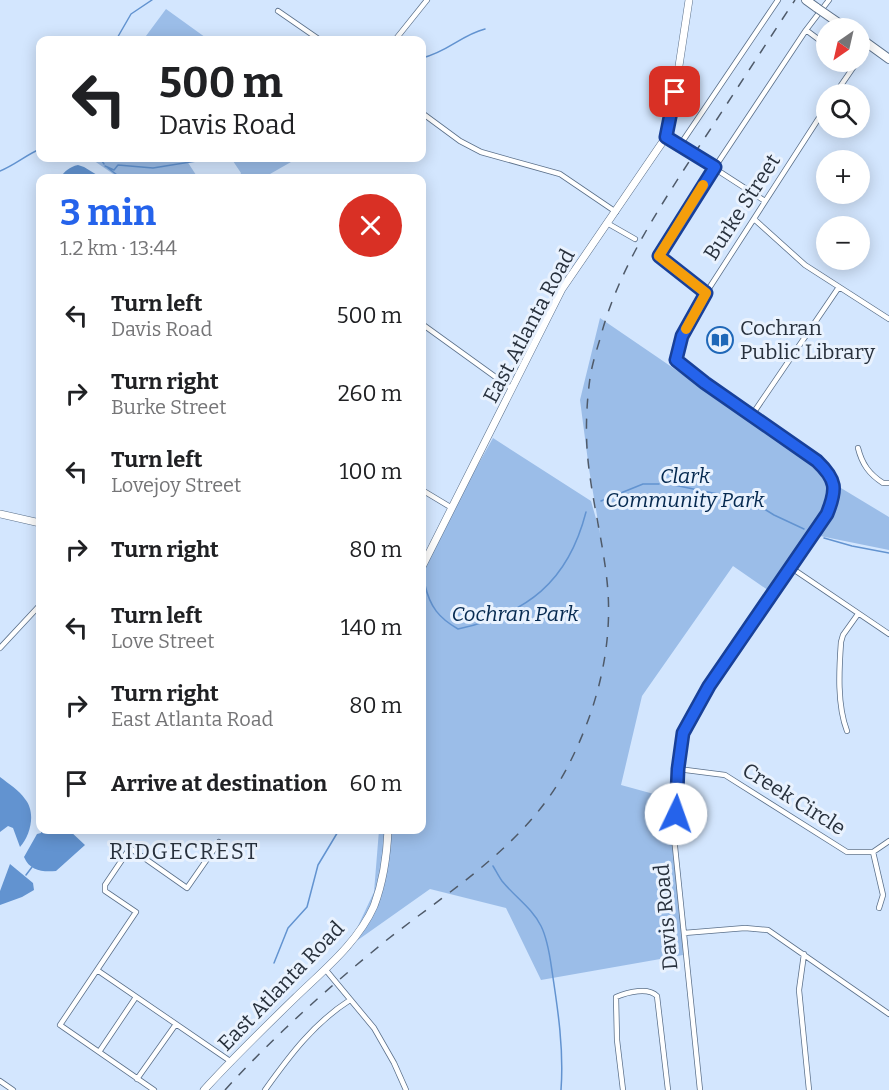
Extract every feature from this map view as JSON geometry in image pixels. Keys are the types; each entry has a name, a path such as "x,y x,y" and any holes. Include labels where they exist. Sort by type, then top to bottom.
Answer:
{"highway":[{"path":"806,0 832,18"},
{"path":"870,45 889,59"}],"street":[{"path":"398,36 427,0"},
{"name":"East Atlanta Road","path":"426,558 562,289 666,137 690,0"},
{"path":"680,145 778,0"},
{"path":"706,293 659,256 715,167 806,30 829,0"},
{"path":"278,11 314,36"},
{"path":"806,30 816,38"},
{"path":"426,116 460,141 481,152 560,174 616,212"},
{"name":"Burke Street","path":"676,360 682,336 706,293 816,122"},
{"path":"666,137 765,201"},
{"path":"754,219 805,265 889,319"},
{"path":"607,223 635,239"},
{"path":"752,415 839,287"},
{"path":"426,327 512,389"},
{"name":"Davis Road","path":"676,360 705,383 817,461 828,471 834,482 834,496 827,514 709,686 683,733 678,769 674,837 700,1090"},
{"path":"858,448 861,461 868,470 882,483 889,483"},
{"path":"426,492 452,508"},
{"path":"0,514 36,522"},
{"path":"790,567 889,634"},
{"path":"0,648 36,609"},
{"path":"847,731 843,721 842,707 841,642 858,614"},
{"name":"Creek Circle","path":"678,769 725,775 847,852 873,852"},
{"name":"East Atlanta Road","path":"204,1090 230,1061 348,945 373,907 383,877 388,834"},
{"path":"879,908 883,895 873,852 889,841"},
{"path":"154,1090 60,1025 136,912 105,891 105,885 130,848 187,888 219,842"},
{"path":"684,933 759,928 777,935 889,1014"},
{"path":"804,954 799,990 809,1090"},
{"path":"325,969 374,1029 387,1049 406,1090"},
{"path":"97,970 230,1061"},
{"path":"623,1090 617,1040 616,997 646,991 654,992 657,996 668,1090"},
{"path":"99,1052 136,997"},
{"path":"265,1090 317,1024 350,1000"},
{"path":"137,1078 176,1024"},
{"path":"0,1081 13,1090"}],"green space":[{"path":"166,9 203,36 146,36"},
{"path":"96,162 188,162 195,174 113,174"},
{"path":"234,162 291,162 270,174 241,173"},
{"path":"600,318 786,445 822,471 831,482 889,517 889,550 815,535 830,513 830,501 827,514 790,567 775,595 733,566 642,696 621,785 672,799 683,955 541,980 506,908 430,889 348,947 374,892 379,834 426,834 426,557 493,438 591,501 600,533 580,400"}],"shaded area":[{"path":"78,165 95,174 64,174"},
{"path":"0,777 20,793 30,810 31,823 20,847 13,828 8,826 0,832"},
{"path":"37,834 73,834 85,845 56,871 37,870 24,857"},
{"path":"10,864 33,883 34,890 0,905 0,891"}],"waterway":[{"path":"118,36 131,14 152,0"},
{"path":"426,57 485,29"},
{"path":"0,171 36,151"},
{"path":"105,166 114,170 118,165 153,168 190,162"},
{"path":"108,168 116,174"},
{"path":"601,501 643,484 659,484"},
{"path":"669,484 742,499"},
{"path":"750,500 774,515 804,529"},
{"path":"426,588 436,611 458,629 483,623 505,614 524,604 556,576 578,537 586,512"},
{"path":"824,538 889,553"},
{"path":"274,963 288,928 307,907 318,865 337,834"},
{"path":"493,866 502,881 533,914 545,937 560,1030 561,1090"},
{"path":"26,875 32,867"}],"railway":[{"path":"225,1090 283,1030 324,993 388,939 463,883 510,842 531,820 567,768 586,726 600,683 609,615 607,577 587,446 589,389 597,349 617,289 652,220 795,0"}],"slow traffic":[{"path":"686,329 706,293 659,256 703,185"}],"place":[{"name":"Cochran Public Library","path":"720,340"}],"district":[{"name":"RIDGECREST","path":"184,851"}],"route":[{"path":"675,92 666,137 715,167 659,256 706,293 682,336 676,360 705,383 817,461 828,471 834,482 834,496 827,514 709,686 683,733 678,769 676,814"}],"park label":[{"name":"Clark Community Park","path":"685,488"},
{"name":"Cochran Park","path":"515,614"}]}
